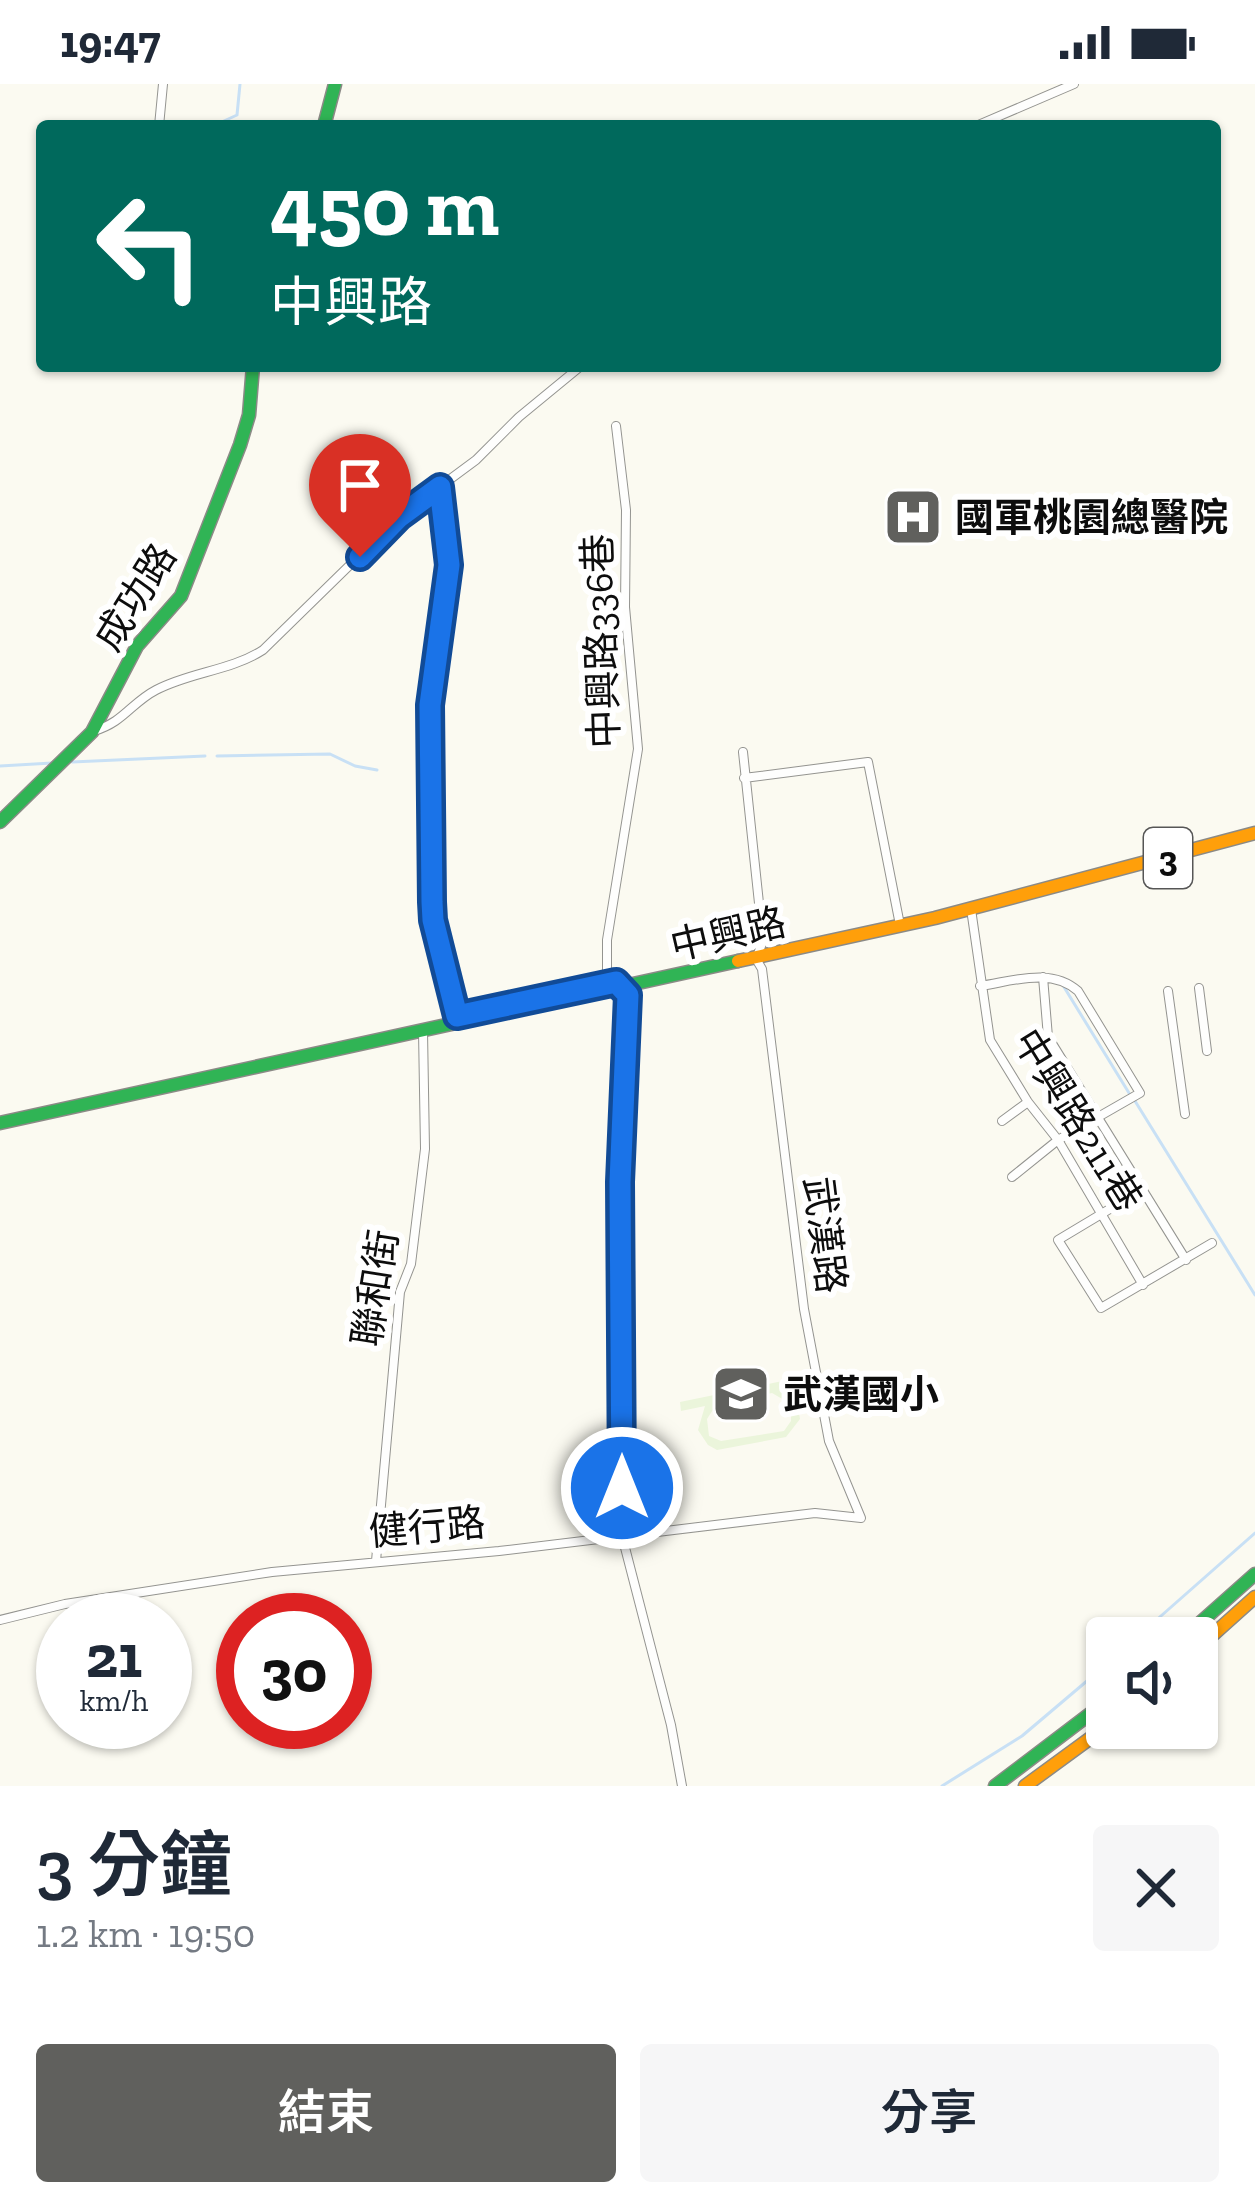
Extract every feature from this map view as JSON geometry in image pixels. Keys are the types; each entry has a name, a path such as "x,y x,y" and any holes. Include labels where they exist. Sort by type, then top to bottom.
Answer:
{"main road":[{"path":"326,120 335,84"},
{"name":"成功路","path":"0,822 92,732 136,646 181,596 240,445 253,372"},
{"name":"中興路","path":"0,1119 758,954 1255,829"},
{"name":"中興路","path":"899,921 971,909 1255,829"},
{"path":"1207,1617 1255,1574"},
{"path":"1218,1631 1255,1598"},
{"path":"995,1786 1086,1717"},
{"path":"1025,1786 1086,1741"}],"street":[{"path":"160,120 164,84"},
{"path":"990,120 1074,84"},
{"path":"92,732 127,716 161,687 248,660 263,650 399,517 486,452 519,416 574,372"},
{"name":"中興路336巷","path":"616,426 626,510 626,607 638,749 607,940 607,973 628,995 620,1182 622,1536 682,1786"},
{"path":"440,487 449,565 430,705 432,902 458,1020"},
{"name":"武漢路","path":"743,752 763,941 758,954 802,1297 829,1441 861,1518"},
{"path":"744,778 868,762 899,921"},
{"name":"中興路211巷","path":"971,909 989,1040 1058,1140 1143,1285"},
{"path":"980,986 1042,977 1066,980 1078,991 1135,1096 1058,1140 1012,1177"},
{"path":"1042,977 1048,1037 1186,1260"},
{"path":"1199,988 1207,1051"},
{"path":"1168,991 1185,1114"},
{"name":"聯和街","path":"376,1562 400,1292 411,1264 425,1149 423,1028"},
{"path":"1002,1121 1028,1102"},
{"path":"1143,1189 1058,1240 1101,1309 1212,1243"},
{"name":"健行路","path":"0,1620 182,1584 815,1513 861,1518"}],"green space":[{"path":"802,1377 802,1384 788,1388 797,1401 800,1419 786,1437 717,1450 698,1430 705,1406 681,1411 680,1402","holes":["772,1393 791,1404 791,1421 784,1431 721,1441 709,1436 707,1419 716,1405"]}],"waterway":[{"path":"226,120 237,115 240,84"},
{"path":"217,756 330,754 377,770"},
{"path":"72,762 205,756"},
{"path":"0,766 52,763"},
{"path":"1064,987 1129,1093"},
{"path":"1135,1101 1255,1295"},
{"path":"1160,1617 1255,1533"},
{"path":"942,1786 1022,1736 1086,1682"}],"traffic: fast":[{"path":"326,120 335,84"},
{"path":"0,822 92,732 137,646 181,596 240,445 249,415 253,372"},
{"path":"0,1123 738,961"},
{"path":"1207,1617 1255,1574"},
{"path":"995,1786 1086,1717"}],"traffic: slow":[{"path":"738,961 935,918 1255,833"},
{"path":"1218,1630 1255,1597"},
{"path":"1025,1786 1086,1741"}],"place":[{"name":"國軍桃園總醫院","path":"913,517"},
{"name":"武漢國小","path":"741,1394"}],"route":[{"path":"360,557 399,517 440,487 449,565 430,705 432,902 457,1016 616,982 628,995 620,1182 622,1488"}]}
